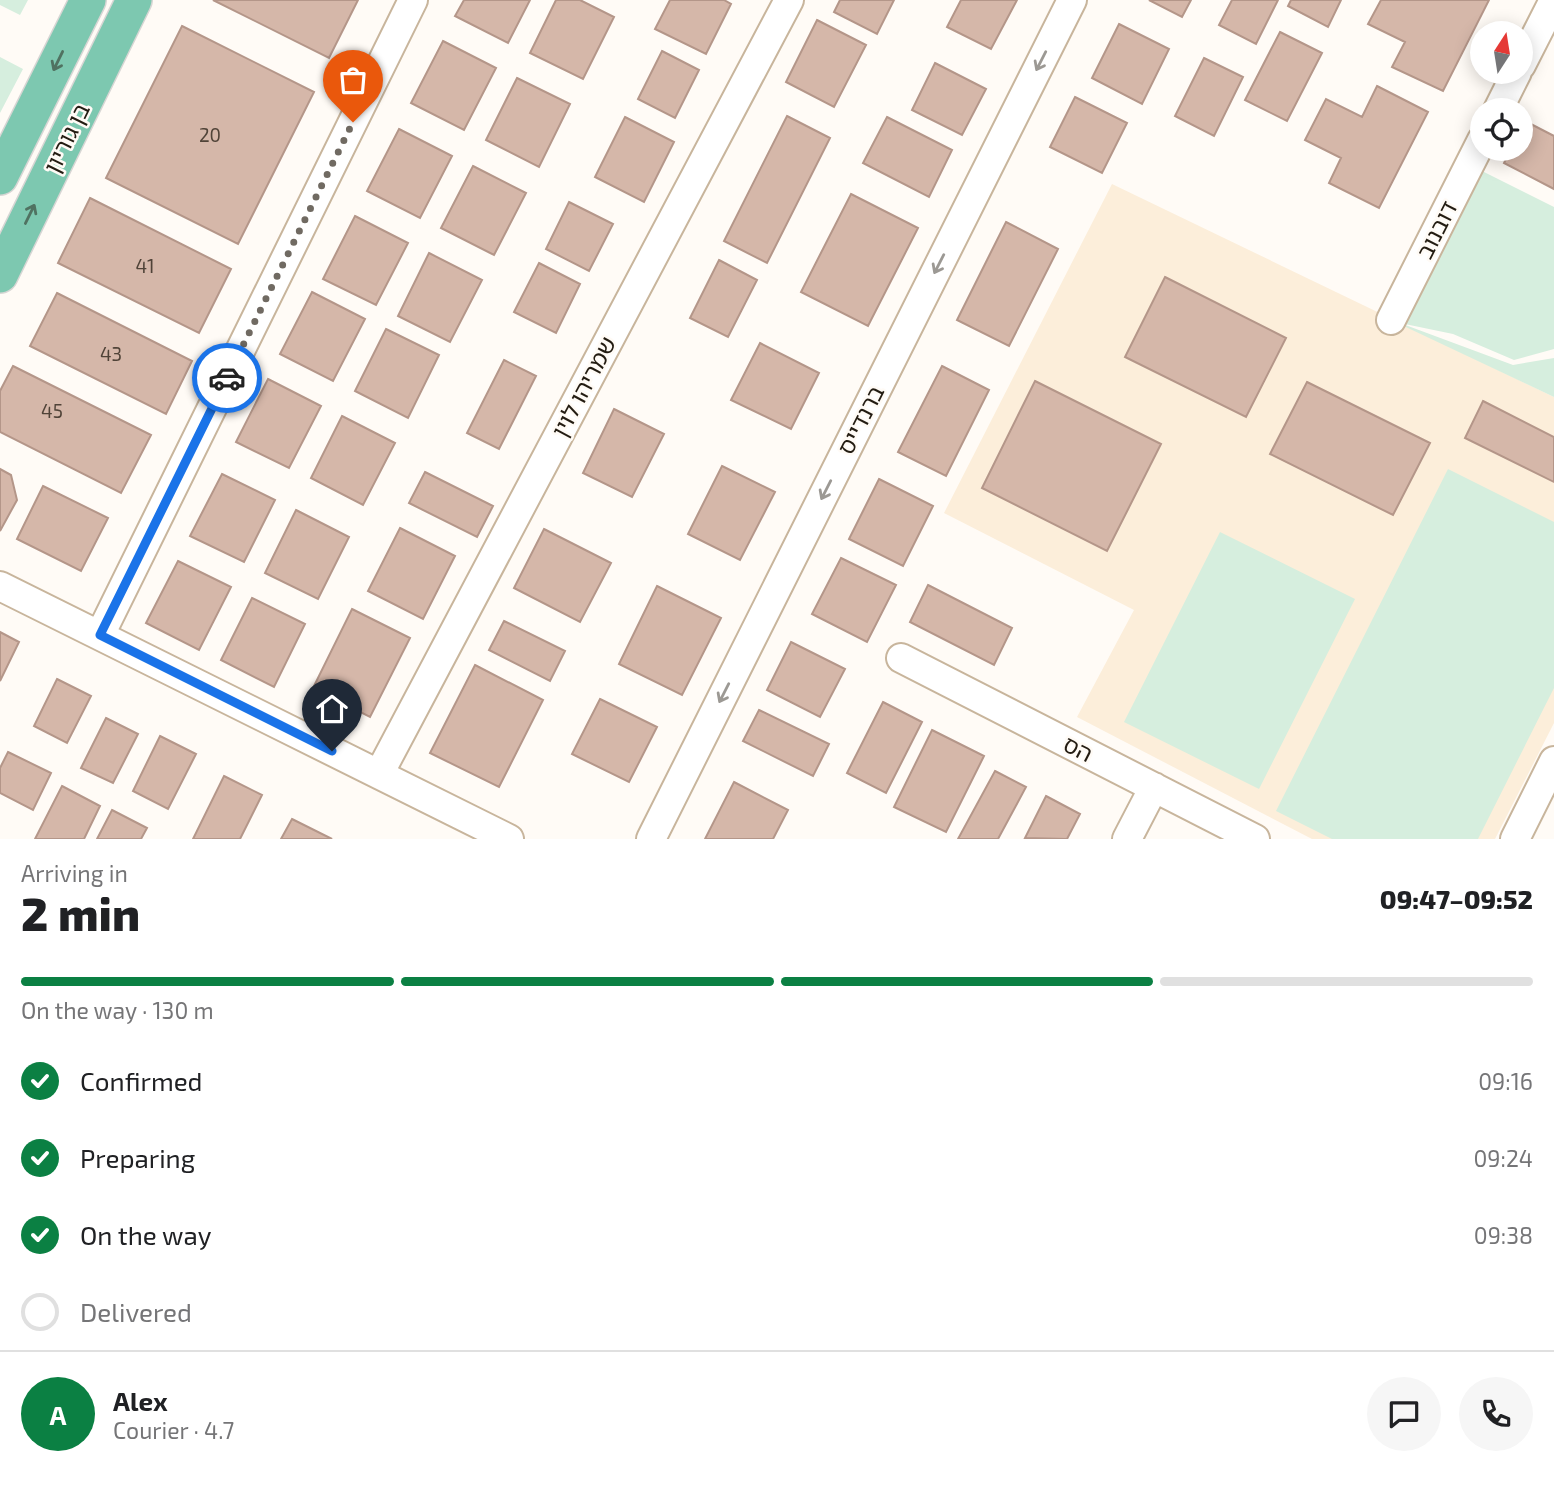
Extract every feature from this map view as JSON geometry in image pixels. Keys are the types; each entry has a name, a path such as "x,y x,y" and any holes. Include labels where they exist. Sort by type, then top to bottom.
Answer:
{"main road":[{"name":"בן גוריון","path":"0,177 88,0"},
{"name":"בן גוריון","path":"0,275 134,0"}],"street":[{"path":"100,635 413,0"},
{"name":"שמריהו לוין","path":"379,774 789,0"},
{"name":"ברנדייס","path":"651,839 1072,0"},
{"path":"1533,41 1554,0"},
{"name":"דובנוב","path":"1391,320 1472,161"},
{"path":"0,586 509,839"},
{"name":"הס","path":"901,658 1255,839"},
{"path":"1515,839 1554,761"},
{"path":"1127,839 1154,787"}],"shaded area":[{"path":"1112,184 1554,397 1554,723 1495,839 1312,839 1077,717 1134,610 944,513"}],"green space":[{"path":"0,0 28,0 20,15 0,5"},
{"path":"0,57 23,69 0,113"},
{"path":"1470,165 1554,207 1554,349 1514,360 1453,334 1400,323 1513,365 1554,358 1554,397 1391,320"},
{"path":"1448,469 1554,522 1554,688 1478,839 1332,839 1276,811"},
{"path":"1220,532 1355,599 1259,789 1124,722"}],"building":[{"path":"213,0 358,0 329,58"},
{"path":"464,0 530,0 508,43 455,16"},
{"path":"556,0 580,0 614,17 583,79 530,53"},
{"path":"670,0 724,0 731,4 706,54 655,29"},
{"path":"840,0 894,0 877,34 834,12"},
{"path":"961,0 1017,0 991,49 947,27"},
{"path":"1149,0 1191,0 1182,17"},
{"path":"1232,0 1278,0 1256,44 1219,25"},
{"path":"1291,0 1341,0 1328,27 1288,6"},
{"path":"1381,0 1489,0 1478,21 1470,21 1470,38 1443,91 1392,67 1405,42 1368,24"},
{"path":"817,20 866,45 834,107 786,82"},
{"path":"1119,24 1169,49 1142,104 1092,78"},
{"path":"182,26 314,92 238,244 106,178"},
{"path":"1280,32 1322,53 1287,121 1245,100"},
{"path":"443,41 496,68 464,130 411,103"},
{"path":"662,51 699,70 675,118 638,99"},
{"path":"1204,58 1243,77 1214,136 1175,116"},
{"path":"935,63 986,89 962,135 912,110"},
{"path":"517,78 570,104 539,167 486,140"},
{"path":"1377,86 1428,112 1379,208 1329,183 1341,158 1305,140 1326,99 1362,117"},
{"path":"1075,97 1127,123 1102,173 1050,147"},
{"path":"787,116 830,138 767,263 724,241"},
{"path":"625,117 674,142 644,202 595,177"},
{"path":"887,117 952,150 929,197 863,163"},
{"path":"1533,125 1554,136 1554,189 1504,163 1533,161"},
{"path":"399,129 452,156 420,218 367,191"},
{"path":"473,166 526,193 494,255 441,228"},
{"path":"851,194 918,228 868,326 801,292"},
{"path":"90,198 231,269 199,333 58,263"},
{"path":"569,202 613,224 589,271 546,249"},
{"path":"355,216 408,243 376,305 323,279"},
{"path":"1006,222 1058,249 1009,346 957,320"},
{"path":"429,253 482,280 450,342 398,316"},
{"path":"719,260 757,280 728,337 690,318"},
{"path":"539,263 580,284 556,333 514,312"},
{"path":"1165,277 1286,338 1246,417 1125,357"},
{"path":"312,292 365,319 333,381 280,354"},
{"path":"57,293 192,361 166,414 30,346"},
{"path":"386,329 439,355 408,418 355,391"},
{"path":"760,343 819,373 791,429 731,400"},
{"path":"504,360 536,376 499,449 467,433"},
{"path":"13,366 151,435 121,493 0,432 0,391"},
{"path":"942,366 989,390 946,476 898,452"},
{"path":"268,379 321,406 289,468 236,442"},
{"path":"1035,381 1161,444 1107,551 982,488"},
{"path":"1307,382 1430,443 1393,515 1270,454"},
{"path":"1483,401 1554,437 1554,482 1465,438"},
{"path":"614,409 664,434 632,497 583,473"},
{"path":"342,416 395,443 363,505 311,478"},
{"path":"722,466 775,492 740,560 688,534"},
{"path":"0,469 11,475 17,500 0,531"},
{"path":"425,472 493,506 477,537 409,503"},
{"path":"222,474 275,500 244,562 190,536"},
{"path":"879,479 933,506 903,566 849,539"},
{"path":"43,486 108,518 81,571 17,539"},
{"path":"296,510 349,537 318,599 265,573"},
{"path":"400,528 455,556 423,619 368,591"},
{"path":"544,529 611,563 580,622 514,588"},
{"path":"841,558 896,585 867,642 812,614"},
{"path":"178,561 231,587 199,650 146,623"},
{"path":"928,585 1012,628 994,665 910,622"},
{"path":"657,586 721,618 682,695 619,664"},
{"path":"252,598 305,624 274,687 221,660"},
{"path":"352,609 410,638 370,717 313,688"},
{"path":"504,621 565,651 550,681 489,650"},
{"path":"0,632 19,642 0,681"},
{"path":"791,642 845,669 820,717 767,690"},
{"path":"475,665 543,700 499,787 430,753"},
{"path":"57,679 91,696 67,743 34,726"},
{"path":"600,699 657,727 629,782 572,754"},
{"path":"883,702 922,722 886,793 847,773"},
{"path":"759,710 829,744 813,776 743,741"},
{"path":"106,718 138,734 113,783 81,768"},
{"path":"932,730 984,756 946,832 894,807"},
{"path":"160,736 196,754 168,809 133,791"},
{"path":"8,752 51,773 33,810 0,793 0,768"},
{"path":"995,771 1026,787 998,839 958,839"},
{"path":"224,776 262,795 240,839 193,839"},
{"path":"734,782 788,810 773,839 705,839"},
{"path":"62,786 100,806 84,839 35,839"},
{"path":"1046,796 1080,814 1067,839 1025,838"},
{"path":"112,810 147,828 141,839 97,839"},
{"path":"292,819 332,839 281,839"}],"way so far":[{"path":"227,378 353,122"}],"route":[{"path":"227,378 100,635 332,751"}]}
